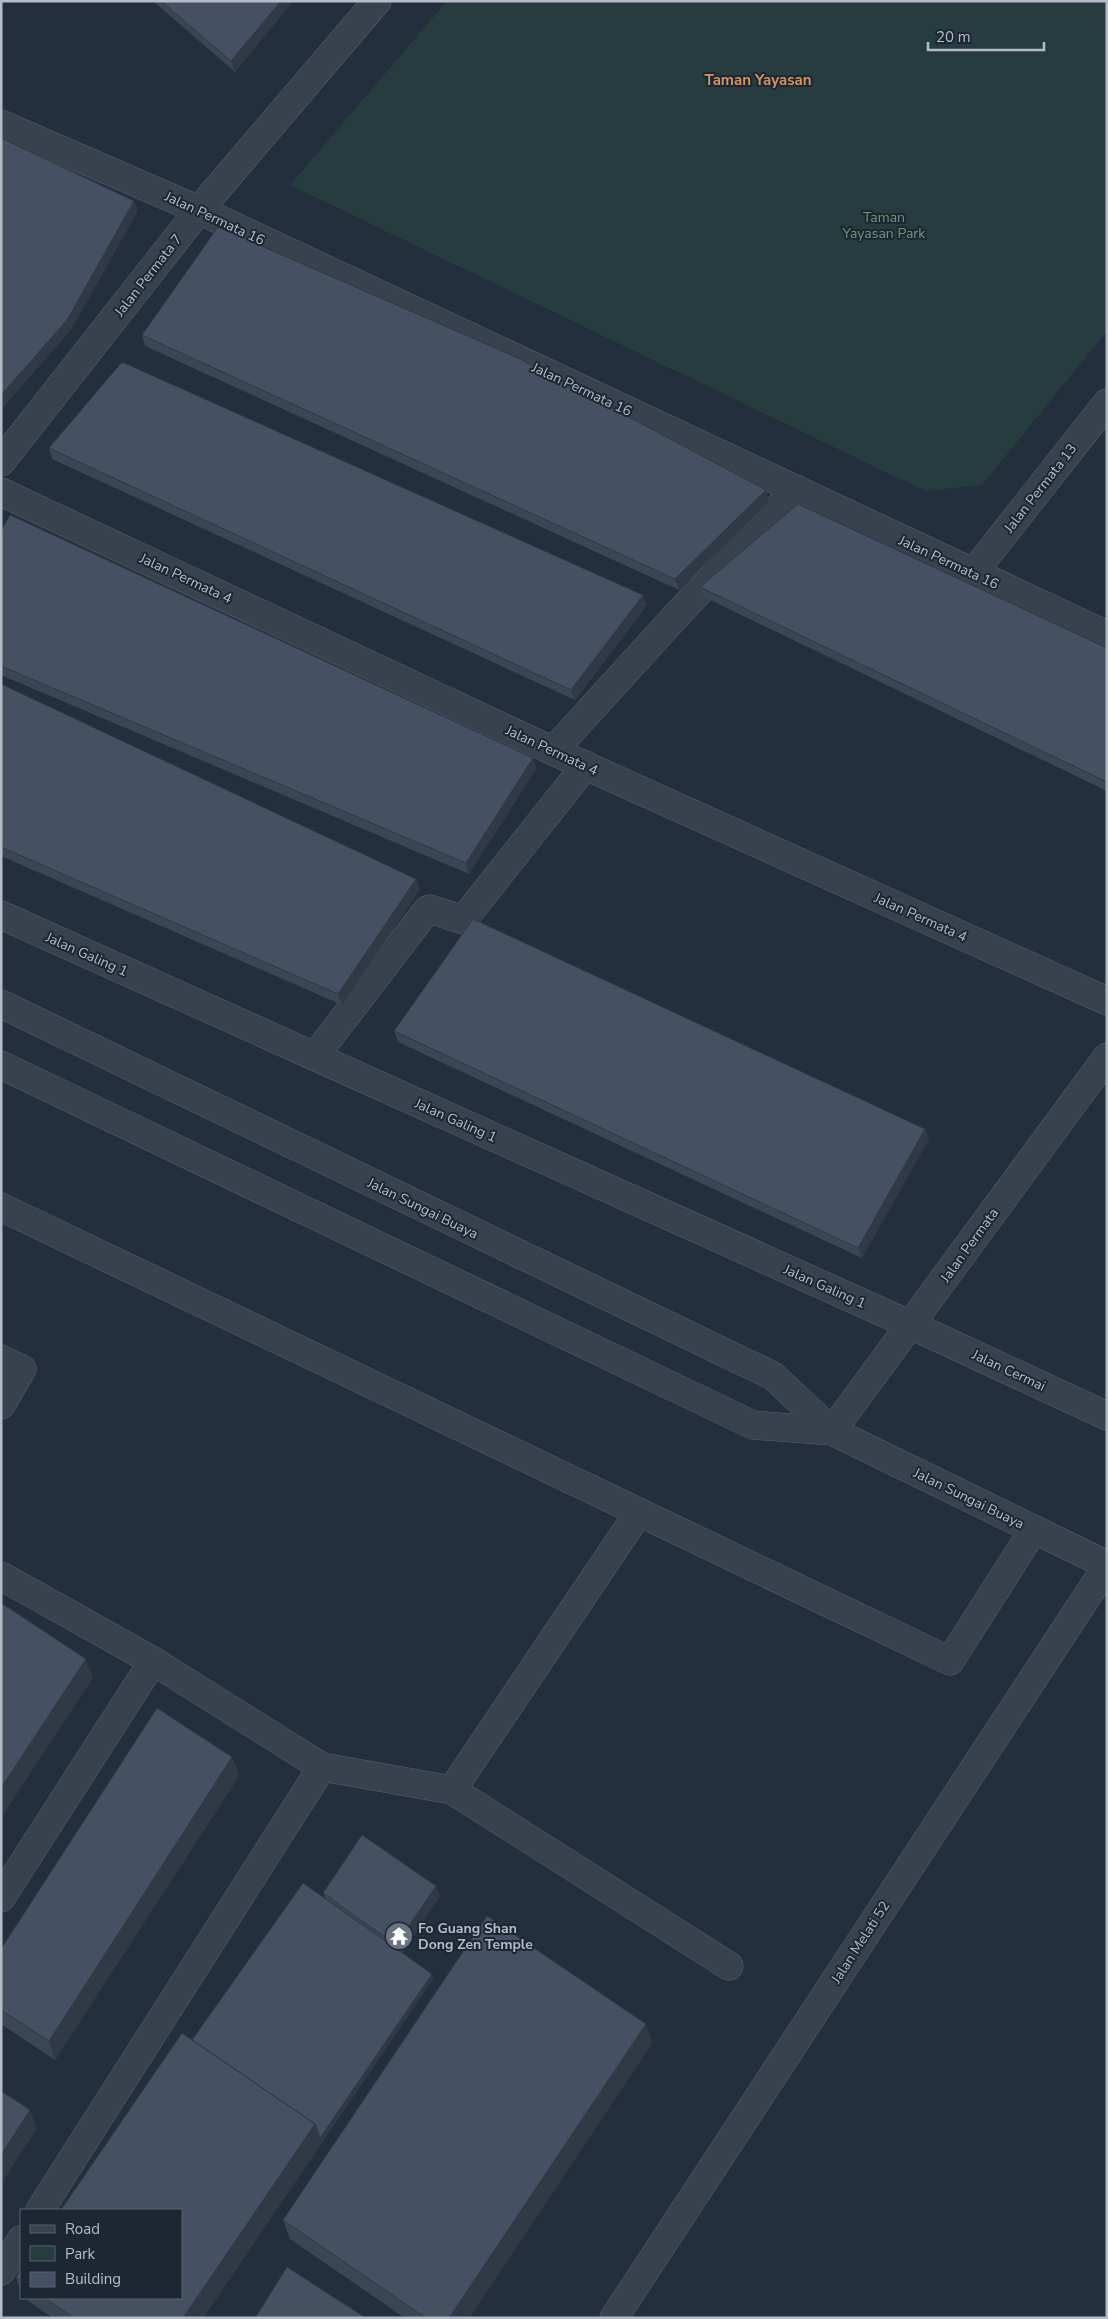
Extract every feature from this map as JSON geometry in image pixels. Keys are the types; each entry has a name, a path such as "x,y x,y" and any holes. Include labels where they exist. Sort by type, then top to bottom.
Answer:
{"street":[{"name":"Jalan Permata 7","path":"1,462 199,210 377,1"},
{"name":"Jalan Permata 16","path":"1,124 199,210 972,573 1107,634"},
{"name":"Jalan Permata 13","path":"972,573 1107,403"},
{"path":"553,751 676,616 796,490"},
{"name":"Jalan Permata 4","path":"1,492 553,751 1107,1001"},
{"path":"314,1056 427,910 430,909 463,920 586,766"},
{"name":"Jalan Galing 1","path":"1,915 911,1324"},
{"name":"Jalan Sungai Buaya","path":"1,1004 773,1376 832,1431 1107,1566"},
{"name":"Jalan Permata","path":"832,1431 1107,1057"},
{"name":"Jalan Sungai Buaya","path":"1,1065 754,1425 832,1431"},
{"path":"1,1207 950,1661 1034,1529"},
{"name":"Jalan Cermai","path":"911,1324 1107,1416"},
{"path":"1,1359 22,1370 1,1405"},
{"path":"452,1790 638,1512"},
{"name":"Jalan Melati 52","path":"614,2318 1107,1566"},
{"path":"1,1576 153,1661 322,1767 452,1790 729,1966"},
{"path":"1,1898 153,1661"},
{"path":"41,2209 322,1767"},
{"path":"1,2271 20,2242"}],"green space":[{"name":"Taman Yayasan Park","path":"447,1 1107,1 1107,331 982,485 925,491 290,185"}],"building":[{"path":"161,1 281,1 231,61"},
{"path":"1,138 134,201 67,320 1,395"},
{"path":"218,227 518,358 766,490 675,579 142,335"},
{"path":"122,362 643,595 571,690 49,448"},
{"path":"798,504 1107,648 1107,782 700,587"},
{"path":"10,515 533,758 466,863 1,666 1,531"},
{"path":"1,684 416,879 338,994 1,847"},
{"path":"473,919 925,1129 858,1248 394,1031"},
{"path":"1,1603 86,1659 1,1788"},
{"path":"157,1708 232,1757 49,2041 1,2010 1,1949"},
{"path":"362,1835 436,1886 396,1945 323,1893"},
{"path":"303,1883 432,1974 320,2138 315,2124 192,2040"},
{"path":"487,1916 646,2024 449,2318 426,2318 283,2220"},
{"path":"182,2033 315,2124 183,2318 74,2318 46,2299 182,2299 182,2209 62,2209"},
{"path":"1,2091 30,2110 1,2155"},
{"path":"287,2267 366,2318 255,2318"},
{"path":"20,2271 20,2280 16,2277"}],"place":[{"name":"Fo Guang Shan Dong Zen Temple","path":"399,1936"}],"district":[{"name":"Taman Yayasan","path":"758,80"}]}
